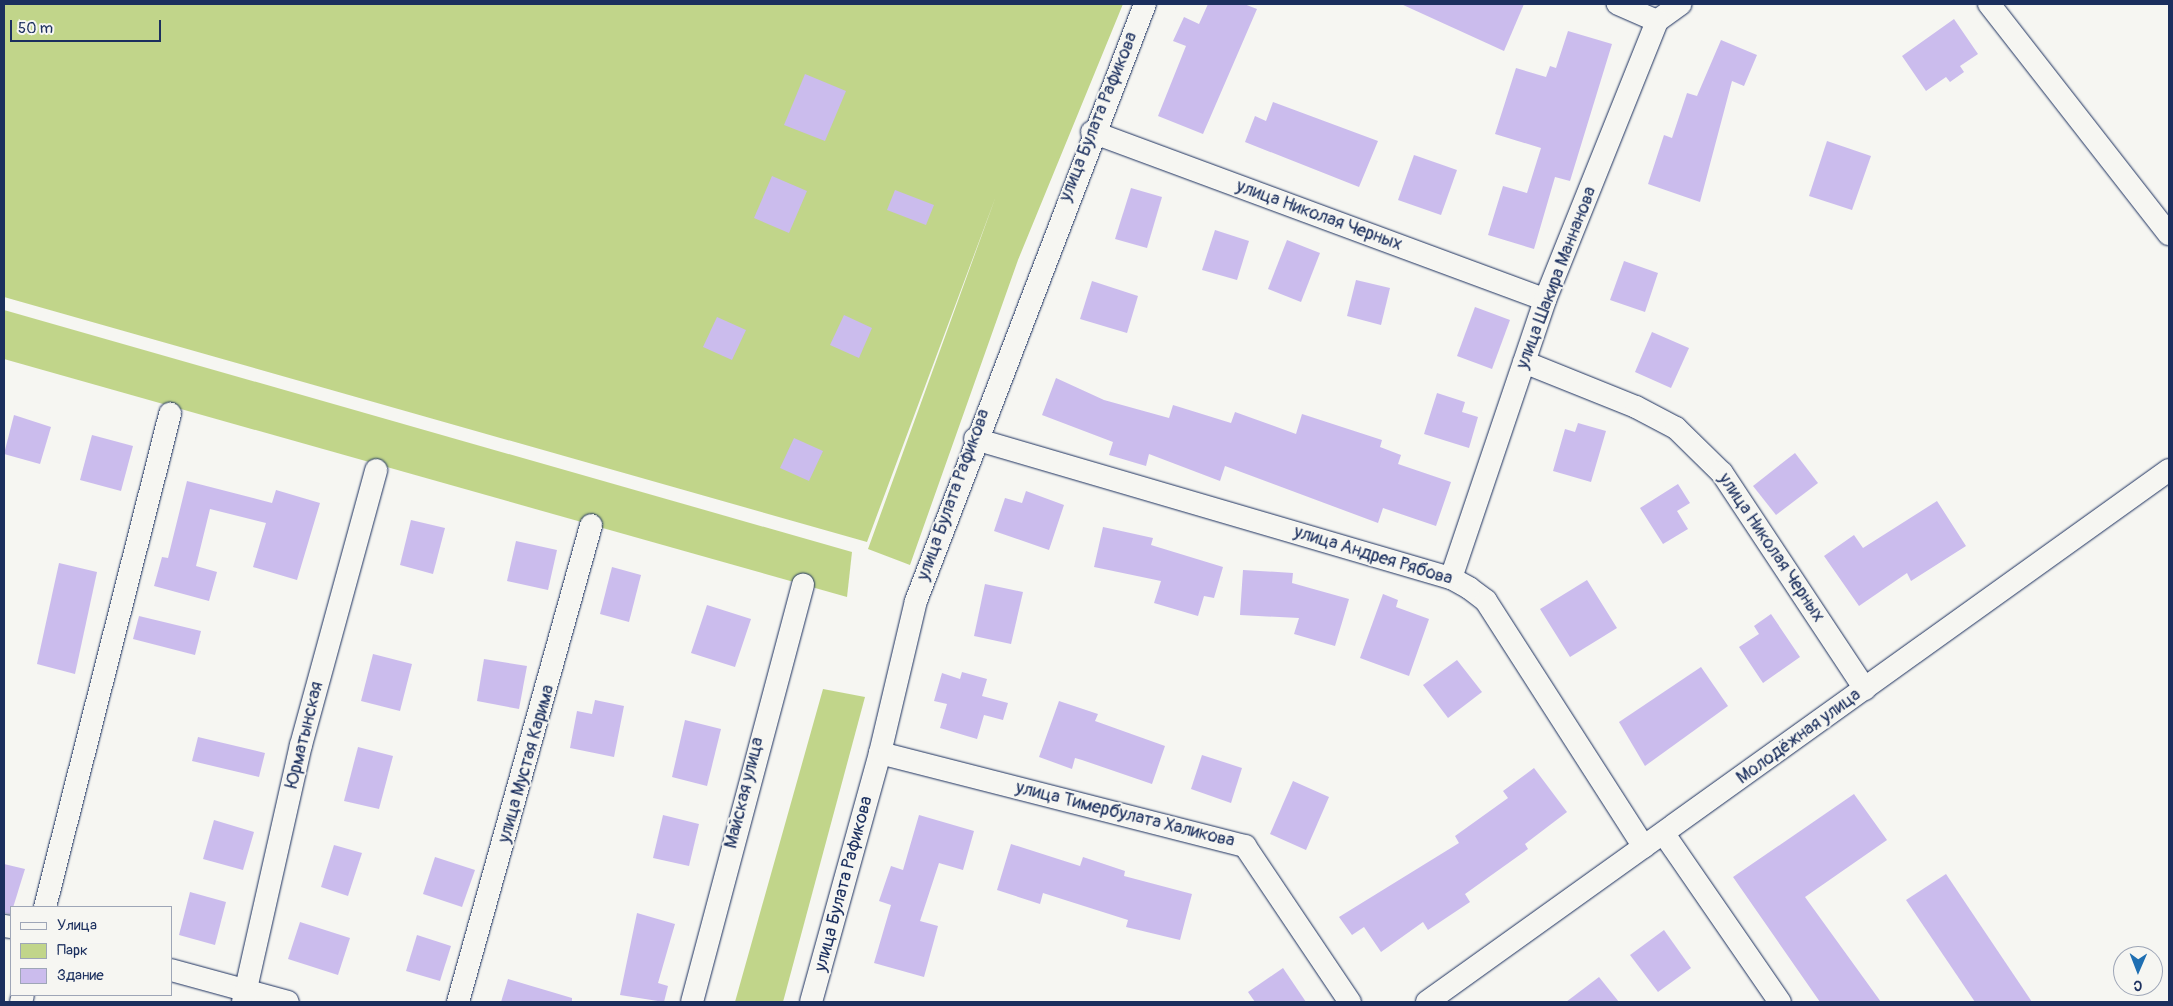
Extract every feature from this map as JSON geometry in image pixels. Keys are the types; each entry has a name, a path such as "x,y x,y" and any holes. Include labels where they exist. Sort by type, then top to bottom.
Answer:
{"street":[{"name":"улица Булата Рафикова","path":"811,1002 880,752 916,601 975,439 1092,132 1145,4"},
{"path":"1618,4 1657,21 1680,4"},
{"path":"1989,4 2169,234"},
{"name":"улица Шакира Маннанова","path":"1451,578 1545,300 1657,21"},
{"name":"улица Николая Черных","path":"1092,132 1545,300"},
{"name":"улица Николая Черных","path":"1524,362 1636,407 1676,428 1722,473 1865,689"},
{"path":"45,906 170,414"},
{"name":"улица Андрея Рябова","path":"975,439 1451,578 1486,601 1644,847"},
{"name":"Юрматынская","path":"244,996 301,745 376,470"},
{"name":"Молодёжная улица","path":"1427,1002 1664,834 2169,470"},
{"name":"улица Мустая Карима","path":"458,1002 591,525"},
{"name":"Майская улица","path":"692,1002 803,585"},
{"name":"улица Тимербулата Халикова","path":"880,752 1245,846 1350,1002"},
{"path":"1664,834 1780,1002"},
{"path":"172,970 244,996 288,1002"}],"green space":[{"path":"4,4 1123,4 1018,260 910,565 868,549 996,196 867,542 4,297"},
{"path":"4,310 852,552 847,597 4,359"},
{"path":"823,689 865,697 783,1002 735,1002"}],"building":[{"path":"1208,4 1244,4 1257,9 1203,134 1158,116 1186,46 1173,41 1184,17 1199,24"},
{"path":"1401,4 1524,4 1504,51"},
{"path":"1954,19 1978,54 1960,66 1964,72 1950,82 1946,77 1926,91 1902,56"},
{"path":"1568,31 1612,44 1570,181 1555,177 1534,249 1488,235 1503,186 1527,193 1541,148 1495,134 1516,68 1546,77 1550,66 1556,68"},
{"path":"1721,40 1757,55 1744,86 1732,81 1700,202 1648,184 1664,135 1672,138 1687,93 1697,96"},
{"path":"805,74 846,91 825,141 784,125"},
{"path":"1273,102 1378,141 1359,187 1245,142 1255,116 1266,121"},
{"path":"1827,141 1871,156 1852,210 1809,196"},
{"path":"1414,155 1457,170 1441,215 1398,200"},
{"path":"772,176 807,191 789,233 754,218"},
{"path":"1131,188 1162,197 1147,248 1115,239"},
{"path":"895,190 934,205 926,225 887,210"},
{"path":"1215,230 1249,241 1237,280 1202,270"},
{"path":"1287,240 1320,253 1301,302 1268,289"},
{"path":"1624,261 1658,273 1645,312 1610,300"},
{"path":"1356,280 1390,288 1381,325 1347,316"},
{"path":"1092,281 1138,296 1127,333 1080,319"},
{"path":"1475,307 1510,320 1492,369 1457,356"},
{"path":"844,315 872,328 859,358 830,345"},
{"path":"717,317 746,330 732,360 703,347"},
{"path":"1652,332 1689,348 1671,388 1635,372"},
{"path":"1056,378 1104,400 1169,418 1173,405 1231,423 1235,412 1296,434 1302,414 1382,440 1380,447 1401,455 1398,464 1451,482 1436,526 1383,508 1378,523 1225,466 1220,481 1149,454 1146,466 1109,455 1113,442 1042,415"},
{"path":"1437,393 1465,402 1462,412 1478,417 1469,448 1424,434"},
{"path":"14,415 51,427 40,464 4,454"},
{"path":"1578,423 1606,431 1591,482 1553,471 1565,429 1575,432"},
{"path":"92,435 133,446 121,491 80,480"},
{"path":"794,438 823,451 809,481 780,468"},
{"path":"1795,453 1818,483 1776,515 1753,486"},
{"path":"187,481 272,503 276,490 320,503 297,580 253,567 266,523 210,509 196,566 217,572 209,601 154,586 162,557 168,558"},
{"path":"1678,484 1690,503 1677,511 1688,529 1663,544 1640,508"},
{"path":"1026,491 1064,505 1049,550 994,531 1005,498 1022,503"},
{"path":"1937,501 1966,546 1911,581 1907,573 1859,606 1824,556 1854,535 1863,548"},
{"path":"411,520 445,528 433,574 400,565"},
{"path":"1103,527 1153,538 1151,545 1223,567 1214,598 1204,596 1198,616 1154,603 1161,581 1094,567"},
{"path":"516,541 557,550 548,590 507,581"},
{"path":"59,563 97,572 75,674 37,664"},
{"path":"612,567 641,575 629,622 600,614"},
{"path":"1243,570 1293,573 1292,583 1349,599 1335,646 1294,634 1299,618 1240,615"},
{"path":"1587,580 1617,628 1570,657 1540,609"},
{"path":"985,584 1023,592 1011,644 974,636"},
{"path":"1383,594 1398,600 1396,607 1429,619 1409,676 1360,658"},
{"path":"707,605 751,619 735,667 691,653"},
{"path":"1771,614 1800,657 1763,683 1739,647 1759,634 1754,626"},
{"path":"139,616 201,631 195,655 133,639"},
{"path":"373,654 412,664 400,711 361,701"},
{"path":"484,659 527,666 519,709 477,701"},
{"path":"1457,660 1482,692 1448,718 1423,685"},
{"path":"1701,667 1728,706 1645,766 1619,722"},
{"path":"962,672 987,679 982,696 1008,703 1003,720 984,715 977,739 940,728 947,704 934,701 942,673 960,679"},
{"path":"595,700 624,706 614,757 570,748 577,711 592,714"},
{"path":"1059,701 1098,714 1095,721 1165,746 1152,784 1075,758 1072,769 1039,757"},
{"path":"685,720 721,729 707,786 672,777"},
{"path":"198,737 265,753 259,777 192,761"},
{"path":"358,747 393,756 379,809 344,801"},
{"path":"1202,755 1242,768 1231,803 1191,789"},
{"path":"1534,768 1567,812 1525,844 1528,849 1465,894 1470,902 1428,930 1423,922 1381,952 1364,927 1352,935 1339,917 1459,843 1455,836 1508,798 1503,791"},
{"path":"1293,781 1329,797 1306,850 1270,834"},
{"path":"1854,794 1887,840 1805,897 1881,1002 1820,1002 1733,877"},
{"path":"663,815 699,824 689,866 653,858"},
{"path":"919,815 974,831 963,870 939,863 920,921 938,926 924,977 874,963 891,905 879,901 891,866 903,870"},
{"path":"214,820 254,832 243,870 203,859"},
{"path":"1011,844 1080,866 1083,857 1125,871 1124,876 1192,894 1180,940 1126,927 1128,920 1043,893 1040,904 997,890"},
{"path":"334,845 362,853 348,896 321,887"},
{"path":"435,857 475,870 462,907 423,894"},
{"path":"4,864 25,869 13,906 10,906 10,914 4,913"},
{"path":"1946,874 2032,1002 1975,1002 1906,900"},
{"path":"190,892 226,902 215,945 179,935"},
{"path":"637,913 675,924 658,983 668,986 664,1002 620,995"},
{"path":"300,922 350,938 338,975 288,959"},
{"path":"1664,930 1691,968 1658,992 1630,955"},
{"path":"417,935 451,946 440,981 406,971"},
{"path":"1283,968 1306,1002 1255,1002 1248,992"},
{"path":"1599,977 1619,1002 1566,1002"},
{"path":"508,979 572,998 572,1002 501,1002"}]}
